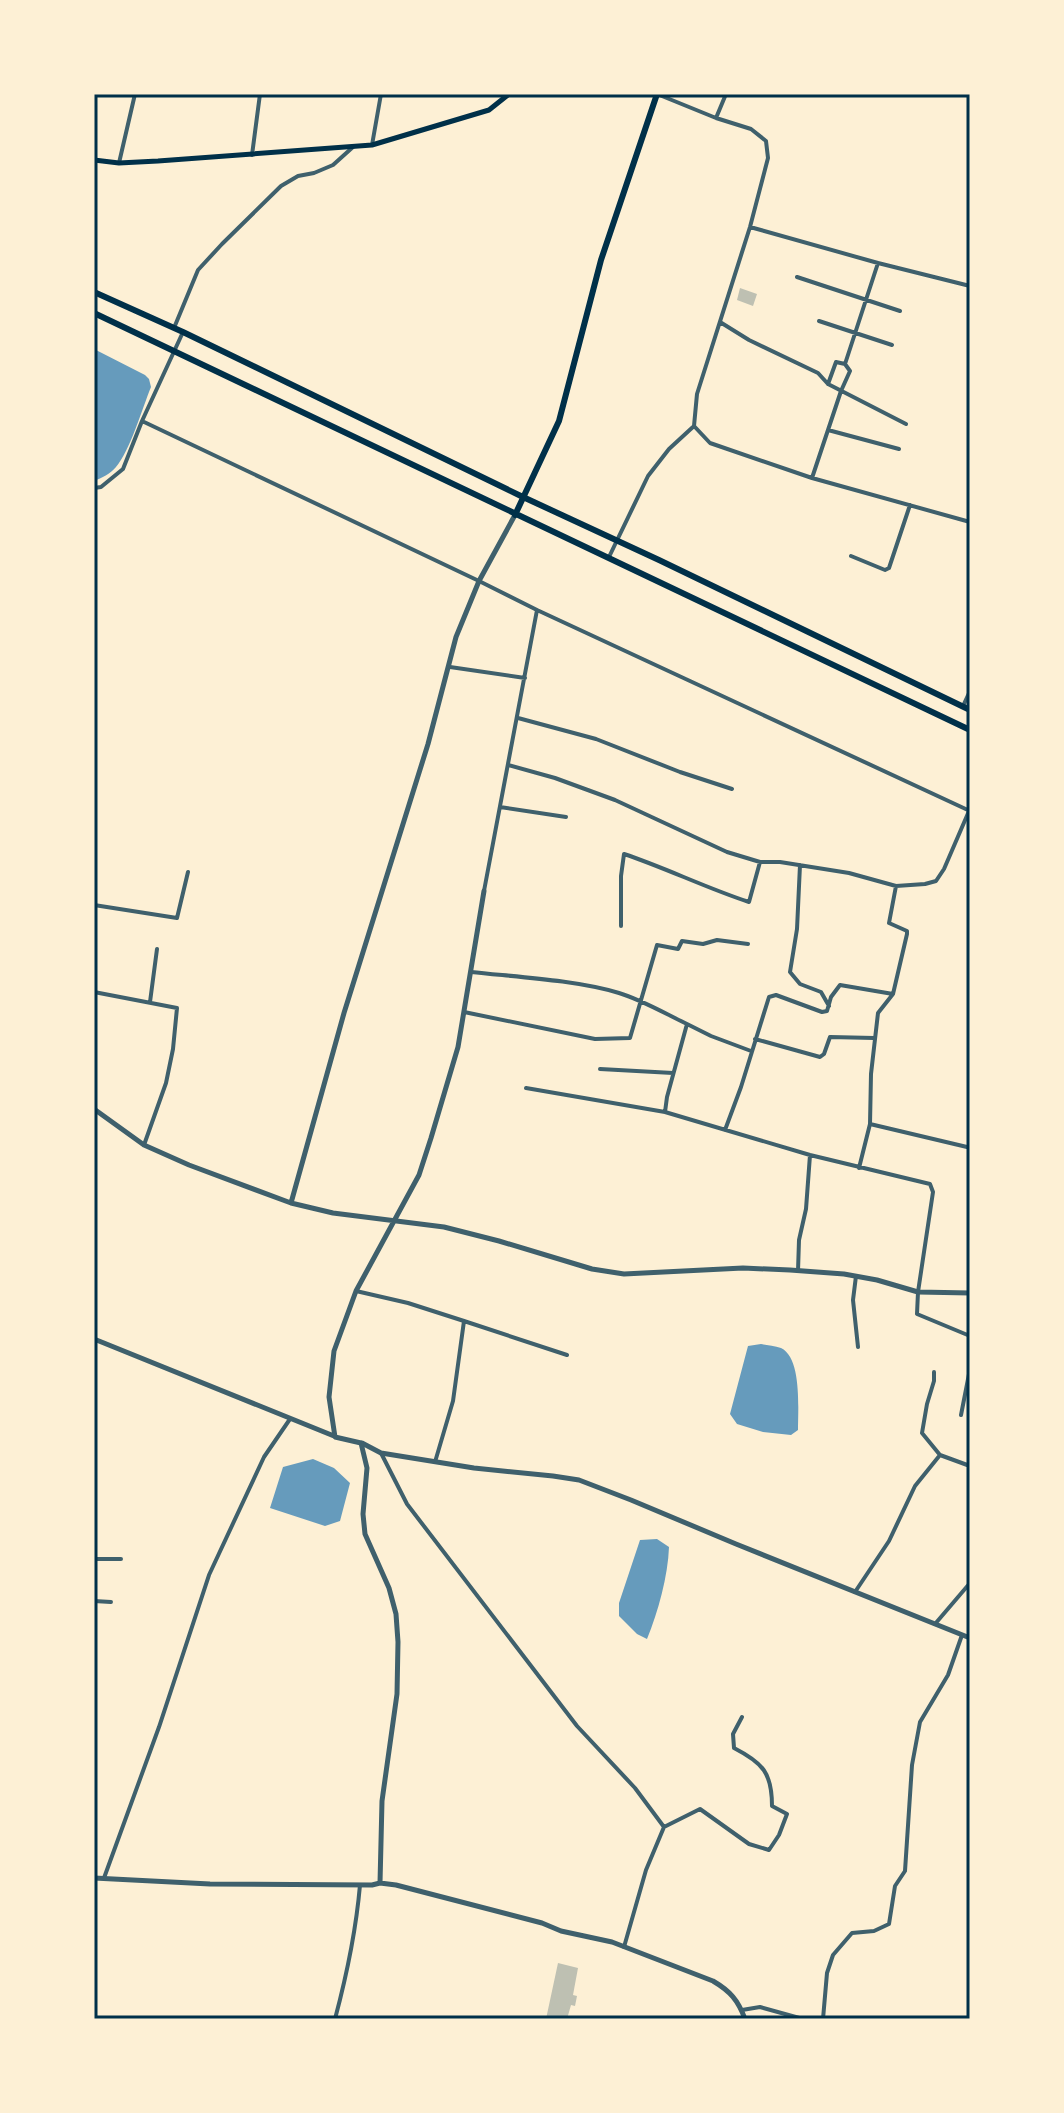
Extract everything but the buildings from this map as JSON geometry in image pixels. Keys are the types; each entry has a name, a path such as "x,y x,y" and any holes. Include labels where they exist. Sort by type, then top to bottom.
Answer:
{"main road":[{"path":"94,160 119,163 372,145 489,110 509,94"},
{"path":"515,515 559,421 601,260 657,94"},
{"path":"94,292 966,708"},
{"path":"94,313 970,730"}],"street":[{"path":"119,163 135,94"},
{"path":"252,155 260,94"},
{"path":"372,145 381,94"},
{"path":"657,94 751,129 766,141 768,158 750,227 697,394 694,426 710,443 812,478 970,522"},
{"path":"716,118 726,94"},
{"path":"174,328 198,270 222,244 281,186 298,176 333,165 353,147"},
{"path":"750,227 970,286"},
{"path":"845,364 878,263"},
{"path":"797,277 900,311"},
{"path":"819,321 892,345"},
{"path":"719,322 818,373 828,384 906,424"},
{"path":"94,488 101,487 123,469 183,332"},
{"path":"812,478 850,371 845,364 836,362 828,384"},
{"path":"142,421 537,610 970,810 936,881 896,886 849,873 760,862 727,852 615,800 508,765"},
{"path":"609,557 648,476 669,449 694,426"},
{"path":"828,430 899,449"},
{"path":"851,556 879,569 889,568 910,505"},
{"path":"291,1203 344,1013 407,815 456,637 479,581 515,515"},
{"path":"335,1437 329,1397 334,1351 356,1291 419,1175 458,1047 537,610"},
{"path":"450,667 525,678"},
{"path":"966,708 970,691"},
{"path":"518,718 596,739 732,789"},
{"path":"500,807 566,817"},
{"path":"621,926 624,854 749,902 760,862"},
{"path":"800,865 797,929 790,972 800,984 821,992 830,1006"},
{"path":"94,905 177,918 188,872"},
{"path":"859,1168 870,1124 869,1102 878,1013 893,994 907,934 907,931 889,923 896,886"},
{"path":"464,1012 595,1039 630,1038 657,945 678,949 682,941 703,944 717,940 748,944"},
{"path":"150,1002 157,949"},
{"path":"471,972 616,993 751,1051"},
{"path":"725,1130 767,1000 772,995 822,1012 827,1011 831,997 840,985 893,994"},
{"path":"94,992 177,1008 166,1083 144,1145"},
{"path":"665,1112 687,1024"},
{"path":"755,1039 820,1057 830,1037 874,1038"},
{"path":"600,1069 673,1073"},
{"path":"526,1088 665,1112 810,1155 930,1184 933,1188 917,1314 970,1336"},
{"path":"94,1109 144,1145 291,1203 333,1213 444,1227 592,1269 624,1274 743,1268 798,1271 856,1276 918,1292 970,1293"},
{"path":"870,1124 967,1147"},
{"path":"798,1271 810,1155"},
{"path":"856,1276 853,1300 858,1347"},
{"path":"356,1291 408,1303 567,1355"},
{"path":"435,1462 453,1401 464,1321"},
{"path":"94,1339 381,1453 579,1480 970,1638"},
{"path":"961,1415 970,1369"},
{"path":"934,1372 922,1433 940,1455 970,1466"},
{"path":"104,1878 159,1727 209,1575 264,1457 291,1418"},
{"path":"361,1443 367,1468 363,1514 365,1534 389,1588 396,1614 398,1642 397,1694 382,1801 380,1883"},
{"path":"381,1453 407,1504 577,1726 635,1788 664,1827"},
{"path":"855,1592 889,1541 915,1486 940,1455"},
{"path":"94,1559 121,1559"},
{"path":"935,1624 970,1583"},
{"path":"94,1601 111,1602"},
{"path":"823,2019 827,1973 833,1955 852,1933 874,1931 889,1924 895,1886 905,1871 912,1765 920,1722 948,1675 962,1635"},
{"path":"624,1947 646,1870 664,1827 700,1809 749,1844 769,1850 779,1835 787,1814 772,1806 772,1786 755,1758 734,1748 733,1734 742,1717"},
{"path":"94,1878 289,1886 396,1885 624,1947 713,1981 737,1999 745,2019"},
{"path":"335,2019 350,1961 360,1885"},
{"path":"742,2010 760,2007 803,2019"}],"water":[{"path":"94,349 145,375 151,387 121,460 111,472 94,481"},
{"path":"761,1344 781,1348 793,1362 798,1397 798,1430 791,1435 763,1432 737,1424 730,1414 748,1346"},
{"path":"313,1459 334,1468 350,1483 340,1521 325,1526 270,1508 283,1467"},
{"path":"657,1539 669,1547 668,1558 662,1594 647,1639 637,1634 619,1616 619,1603 640,1540"}]}
